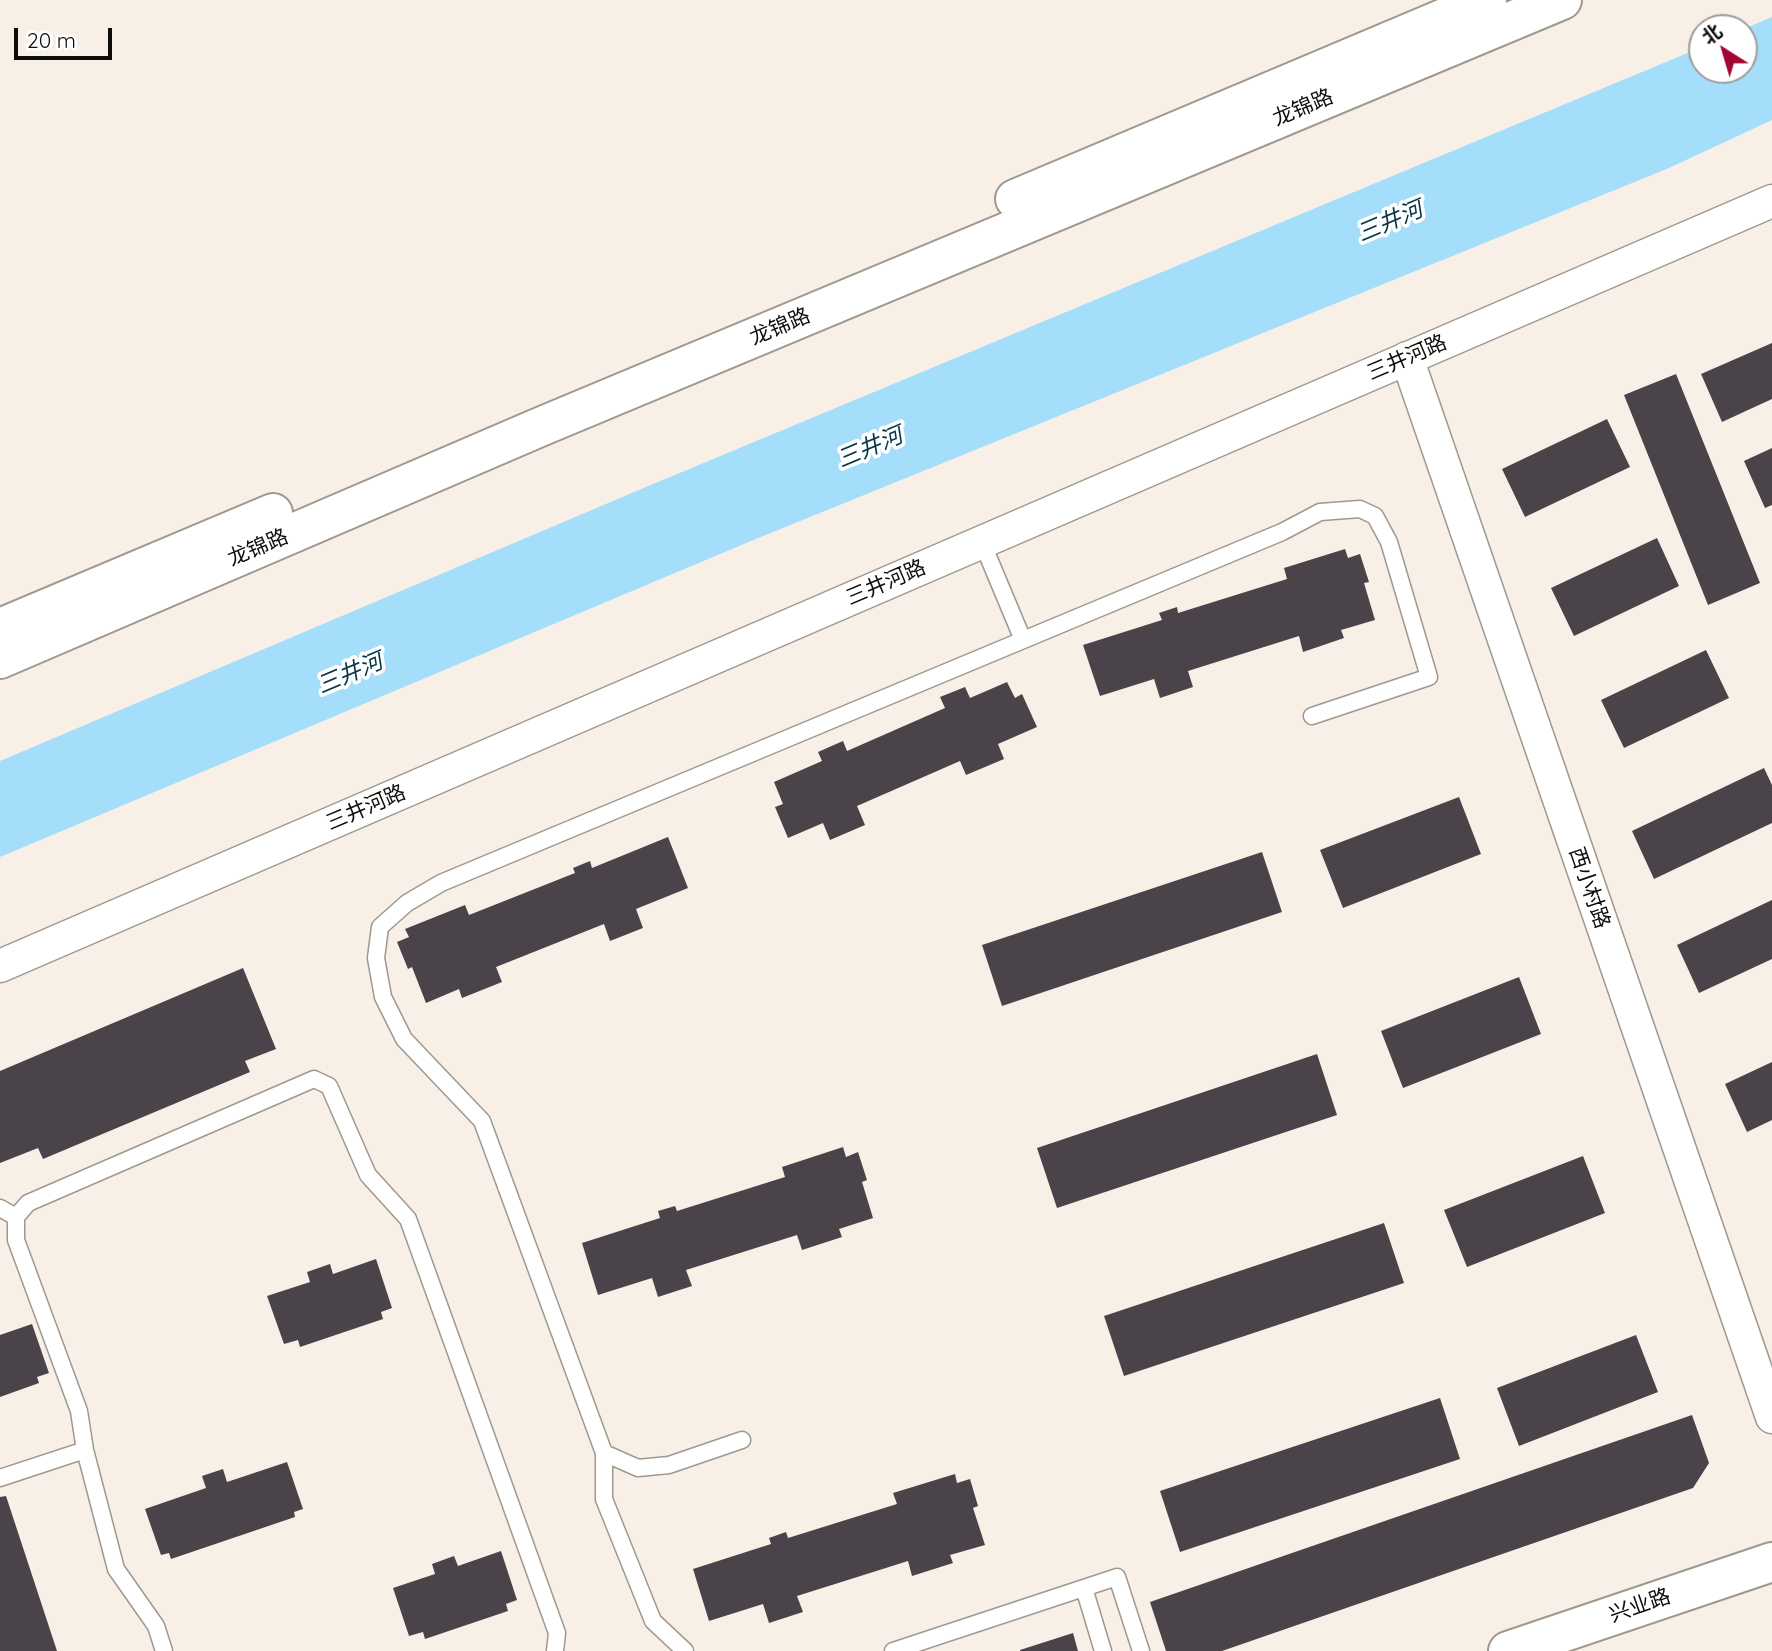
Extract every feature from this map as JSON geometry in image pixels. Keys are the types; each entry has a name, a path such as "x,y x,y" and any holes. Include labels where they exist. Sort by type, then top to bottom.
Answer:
{"main road":[{"name":"龙锦路","path":"0,628 1487,0"},
{"name":"龙锦路","path":"0,659 540,427 1562,0"},
{"name":"兴业路","path":"1508,1651 1772,1562"}],"street":[{"name":"三井河路","path":"0,966 1772,201"},
{"name":"西小村路","path":"1407,358 1772,1417"}],"lane":[{"path":"685,1651 653,1621 604,1499 604,1453 482,1121 404,1040 383,997 376,958 380,927 407,903 441,883 1282,532 1320,512 1360,509 1376,516 1389,542 1429,677 1312,716"},
{"path":"982,542 1023,640"},
{"path":"164,1651 156,1626 116,1569 85,1450 79,1412 16,1240 16,1217 28,1203 314,1079 329,1086 368,1175 408,1219 557,1633 555,1651"},
{"path":"0,1208 16,1217"},
{"path":"604,1453 638,1468 669,1465 742,1440"},
{"path":"0,1478 85,1450"},
{"path":"893,1651 1117,1577 1141,1651"},
{"path":"1084,1588 1103,1651"}],"water":[{"name":"三井河","path":"1772,17 1772,120 1669,168 751,541 0,857 0,761 646,487 1688,53 1688,84 1758,84 1758,23"}],"building":[{"path":"1772,343 1772,399 1722,422 1701,374"},
{"path":"1676,374 1760,583 1708,605 1624,395"},
{"path":"1607,419 1630,467 1525,517 1502,469"},
{"path":"1772,448 1772,505 1765,508 1744,461"},
{"path":"1657,538 1679,586 1574,636 1551,588"},
{"path":"1345,549 1348,558 1360,554 1369,582 1364,583 1375,620 1341,630 1344,638 1303,652 1299,636 1188,671 1193,687 1160,698 1154,679 1100,696 1083,645 1162,620 1159,613 1177,607 1178,613 1287,579 1284,568"},
{"path":"1706,650 1729,698 1624,748 1601,700"},
{"path":"1007,682 1015,698 1022,694 1037,727 998,744 1004,759 966,775 960,761 857,806 865,825 830,840 823,823 788,838 775,807 783,804 774,782 822,761 818,752 843,741 847,751 945,708 940,697 965,687 970,698"},
{"path":"1764,768 1772,785 1772,823 1654,879 1632,831"},
{"path":"1459,797 1481,854 1343,908 1320,850"},
{"path":"668,837 688,888 636,909 643,928 610,941 604,924 496,967 502,982 462,998 459,989 426,1003 412,967 408,969 397,942 409,937 405,929 465,905 469,915 575,873 573,868 590,861 592,868"},
{"path":"1262,852 1282,912 1002,1006 982,945"},
{"path":"1772,900 1772,959 1699,993 1677,945"},
{"path":"243,968 276,1049 245,1061 250,1072 43,1159 38,1148 0,1163 0,1071"},
{"path":"1519,977 1541,1034 1403,1088 1381,1031"},
{"path":"1317,1054 1337,1115 1057,1208 1037,1148"},
{"path":"1772,1062 1772,1120 1747,1132 1725,1084"},
{"path":"843,1147 846,1157 858,1152 867,1180 862,1182 873,1218 839,1229 842,1237 802,1250 797,1235 686,1270 692,1286 658,1297 652,1278 598,1295 582,1243 660,1218 658,1211 675,1206 677,1211 785,1177 782,1167"},
{"path":"1583,1156 1605,1213 1467,1267 1444,1210"},
{"path":"1384,1223 1404,1283 1124,1376 1104,1316"},
{"path":"376,1259 392,1308 381,1312 383,1319 300,1347 298,1340 284,1344 267,1296 310,1282 307,1272 330,1264 333,1274"},
{"path":"32,1324 49,1373 37,1377 39,1383 0,1397 0,1335"},
{"path":"1636,1335 1658,1392 1519,1446 1497,1388"},
{"path":"1440,1398 1460,1459 1180,1552 1160,1491"},
{"path":"1692,1415 1709,1463 1693,1488 1222,1651 1166,1651 1150,1602"},
{"path":"287,1462 303,1509 294,1512 295,1517 171,1559 169,1553 161,1555 145,1509 206,1488 202,1476 223,1469 227,1482"},
{"path":"955,1474 957,1483 970,1479 978,1506 973,1508 985,1545 950,1555 953,1563 912,1576 908,1561 797,1596 803,1612 769,1623 763,1604 709,1621 693,1569 771,1544 769,1538 786,1532 788,1538 897,1504 893,1493"},
{"path":"6,1496 57,1651 0,1651 0,1497"},
{"path":"501,1551 517,1600 506,1604 508,1611 425,1639 423,1632 409,1636 393,1588 435,1574 432,1564 454,1556 458,1566"},
{"path":"1073,1633 1078,1651 1020,1651 1020,1650"}]}
